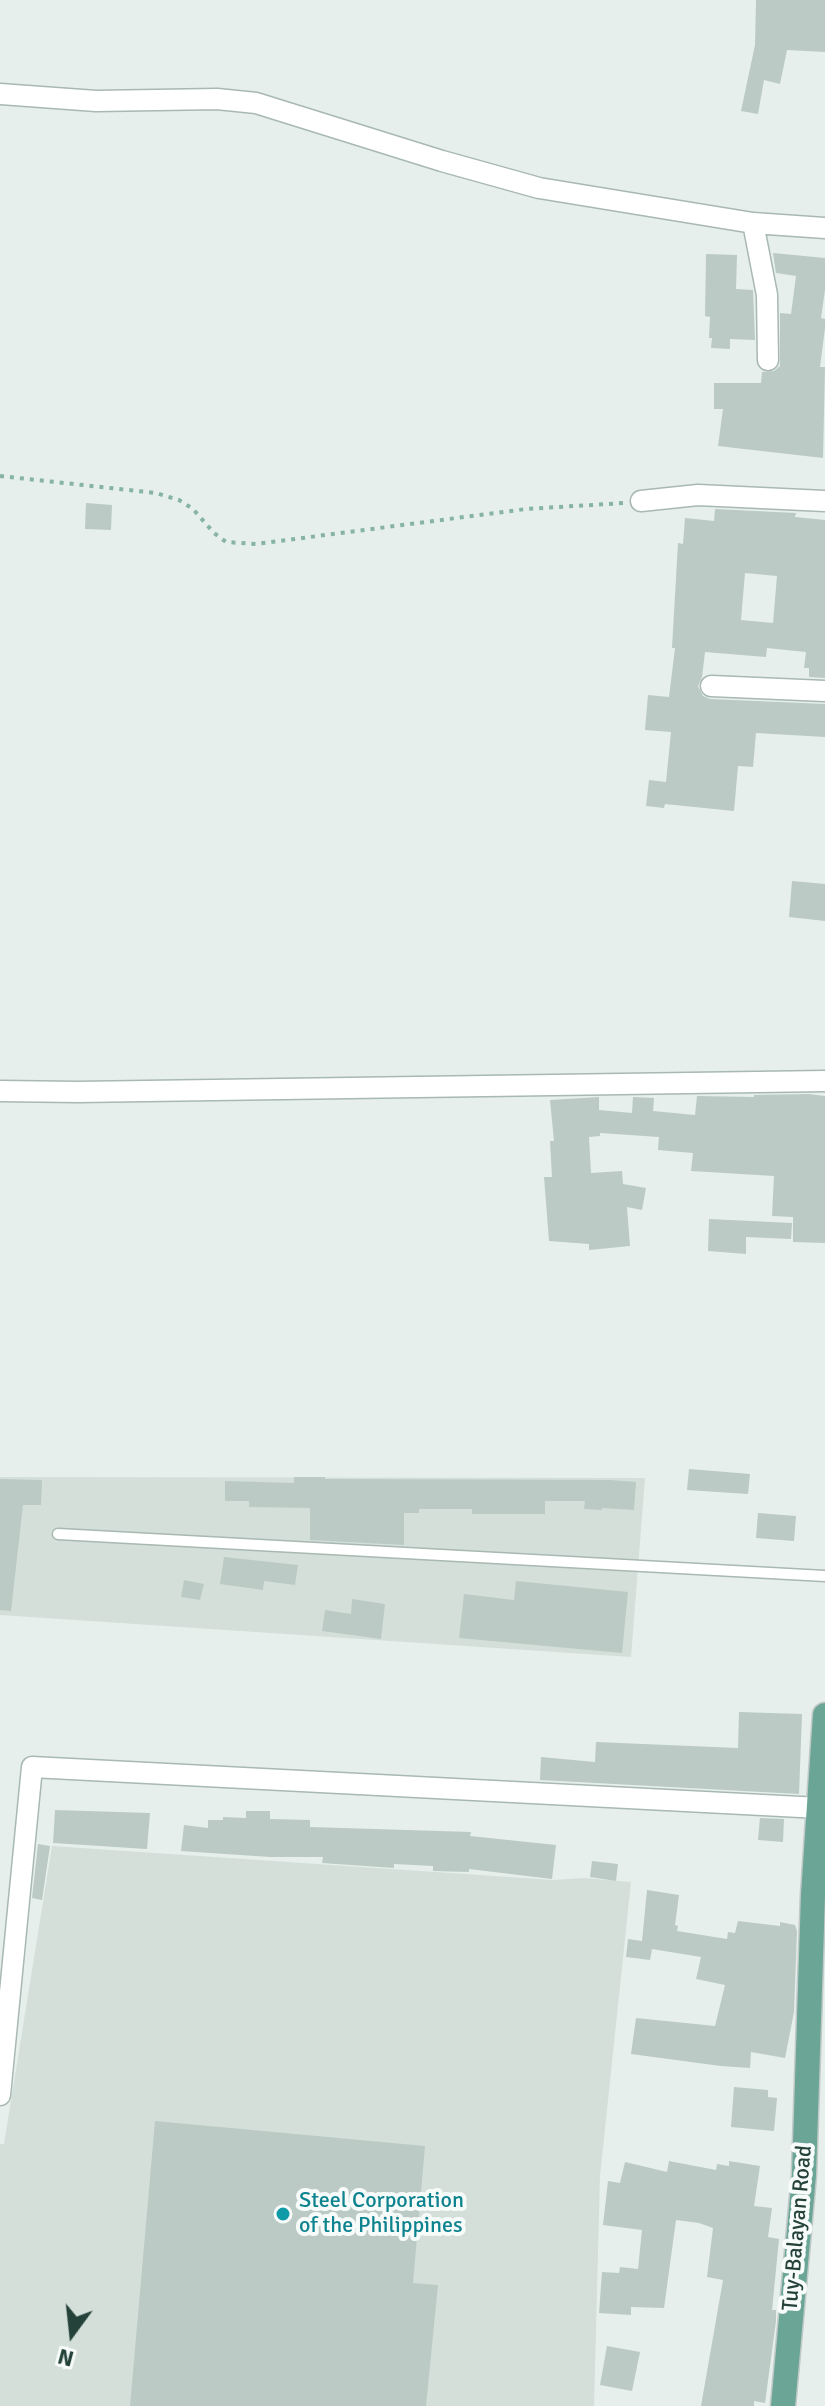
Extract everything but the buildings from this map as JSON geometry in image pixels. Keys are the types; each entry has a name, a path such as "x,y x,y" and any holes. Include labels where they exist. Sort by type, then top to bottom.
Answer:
{"main road":[{"name":"Tuy-Balayan Road","path":"783,2406 804,2175 818,1966 813,1895 825,1715"}],"street":[{"path":"0,94 96,101 217,99 256,103 539,188 753,223 825,228"},
{"path":"753,223 767,295 768,360"},
{"path":"641,501 698,495 825,501"},
{"path":"711,686 825,691"},
{"path":"0,1091 825,1081"},
{"path":"0,2095 32,1767 820,1808"}],"lane":[{"path":"58,1534 825,1576"}],"path":[{"path":"0,476 156,493 179,500 193,509 226,542 256,544 526,509 609,506 641,501"}],"shaded area":[{"path":"0,1477 645,1478 631,1657 0,1615"},
{"name":"Steel Corporation of the Philippines","path":"52,1846 553,1880 584,1878 631,1882 600,2176 594,2406 0,2406 0,2144 4,2144"}],"place":[{"name":"Steel Corporation of the Philippines","path":"283,2214"}]}
